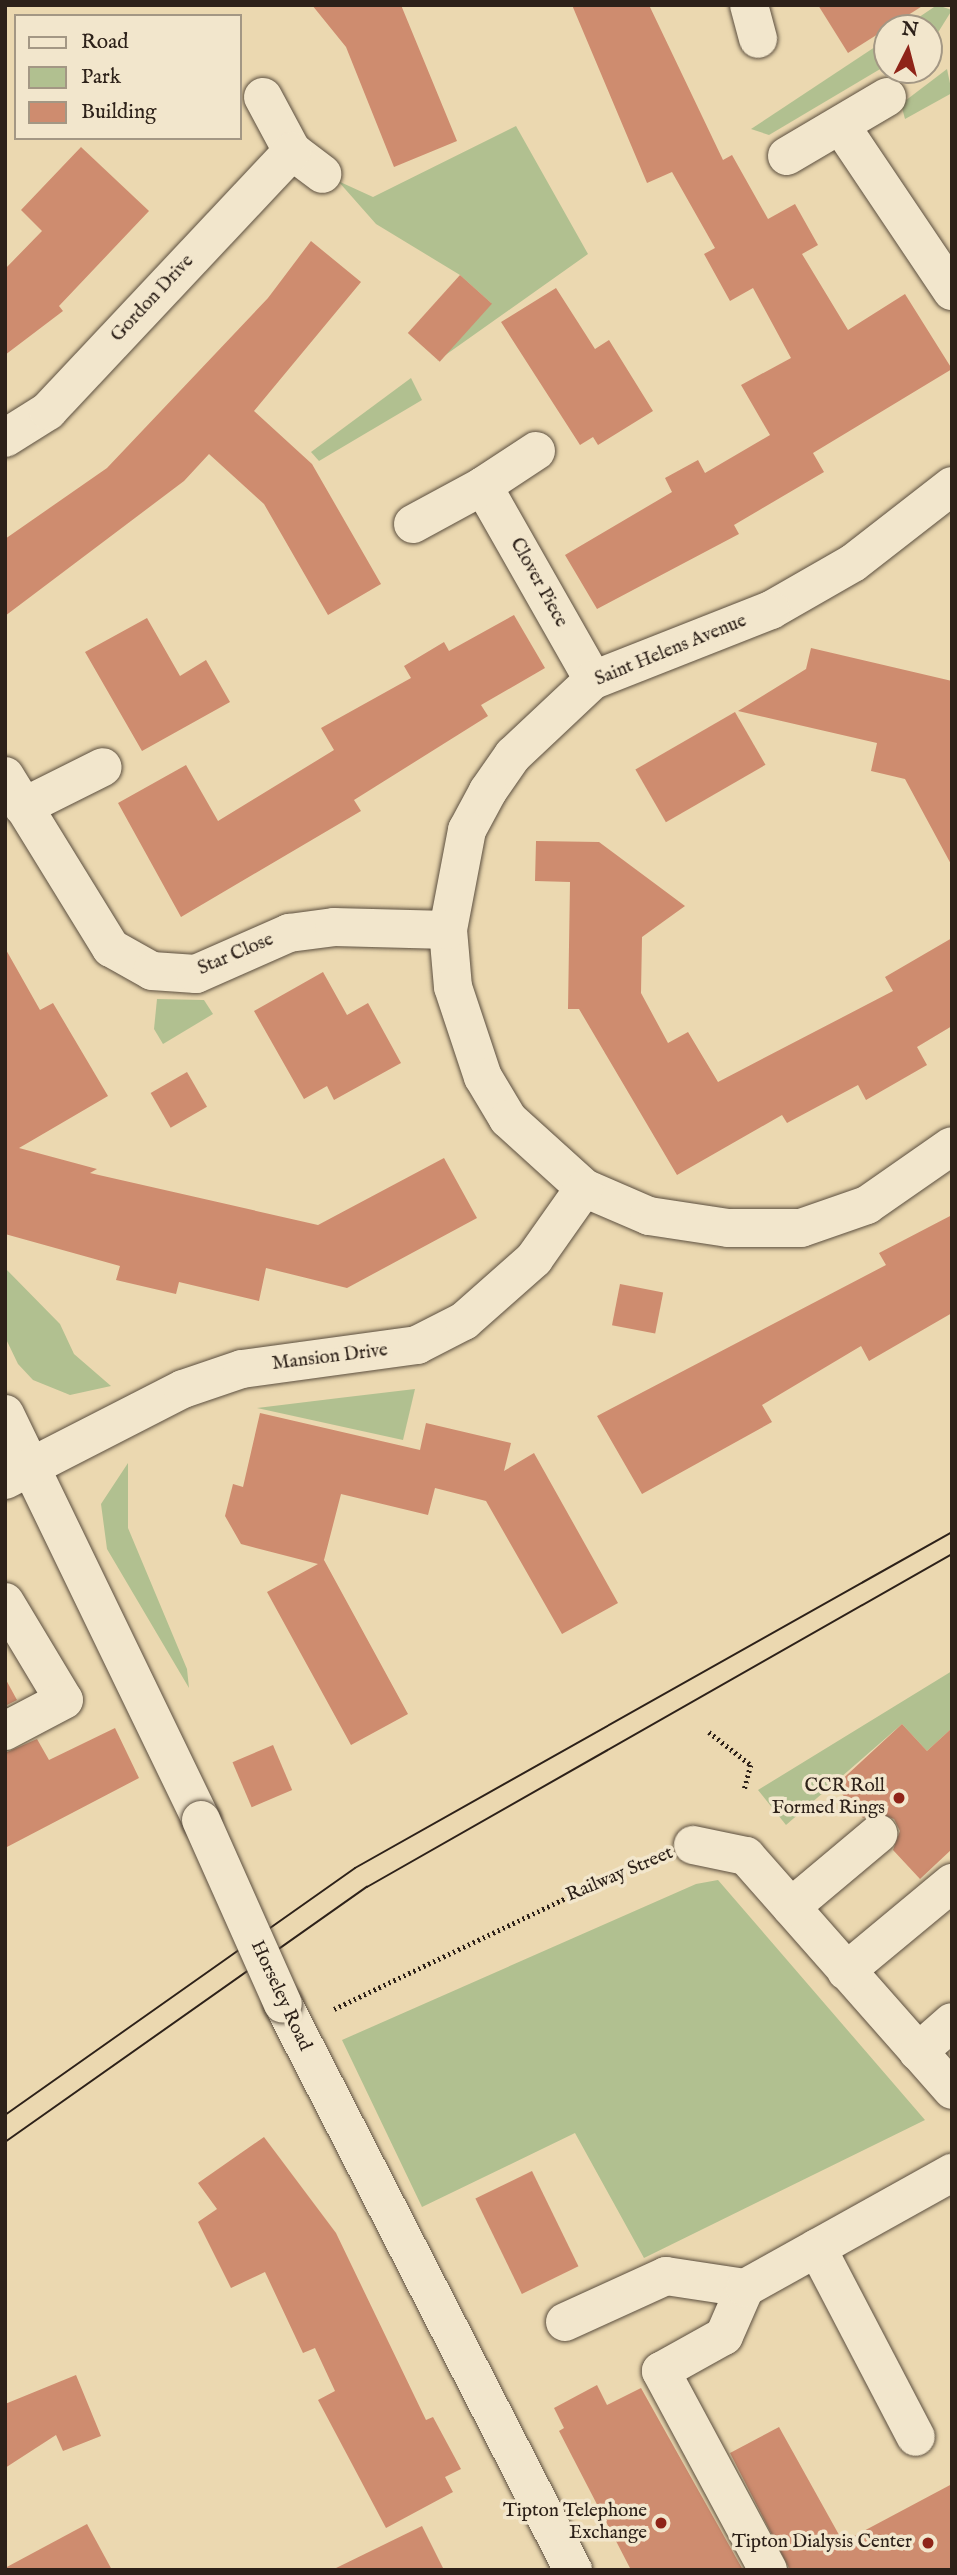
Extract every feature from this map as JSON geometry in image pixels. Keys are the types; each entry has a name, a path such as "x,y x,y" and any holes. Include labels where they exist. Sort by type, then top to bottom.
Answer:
{"street":[{"path":"263,97 292,151 322,174"},
{"path":"787,156 887,97"},
{"path":"841,126 952,291"},
{"name":"Gordon Drive","path":"5,438 48,411 292,151"},
{"path":"413,524 483,486 536,451"},
{"name":"Clover Piece","path":"483,486 593,680"},
{"name":"Saint Helens Avenue","path":"952,486 853,563 771,610 593,680 513,755 488,791 467,830 449,930 453,987 483,1077 508,1119 584,1188 649,1216 728,1228 801,1228 867,1205 952,1146"},
{"name":"Star Close","path":"103,767 14,791 111,948 152,971 197,974 300,931 449,930"},
{"name":"Mansion Drive","path":"18,1474 195,1385 242,1369 404,1348 464,1321 534,1259 584,1188"},
{"name":"Horseley Road","path":"5,1414 18,1474 201,1820 288,2016 573,2570"},
{"path":"5,1602 64,1700 5,1731"},
{"path":"791,1907 878,1834"},
{"name":"Railway Street","path":"692,1845 746,1856 952,2090"},
{"path":"846,1971 952,1883"},
{"path":"918,2052 952,2022"},
{"path":"768,2570 661,2371 724,2336 746,2288 952,2173"},
{"path":"817,2248 916,2437"},
{"path":"565,2322 666,2276 746,2288"}],"path":[{"path":"709,1732 751,1765 744,1791"},
{"name":"Railway Street","path":"288,2016 658,1854 692,1845"}],"green space":[{"path":"937,5 952,10 943,24 943,14 924,14"},
{"path":"873,48 873,73 769,135 751,129"},
{"path":"947,69 952,93 905,119 901,104 927,84 943,84 943,72"},
{"path":"516,126 588,254 437,361 491,303 460,275 376,224 338,181 373,197"},
{"path":"411,378 422,400 319,461 311,452"},
{"path":"157,999 204,1000 213,1014 163,1044 154,1029"},
{"path":"5,1268 60,1324 74,1354 111,1386 70,1395 33,1380 18,1364 5,1337"},
{"path":"415,1389 403,1440 257,1408 339,1398"},
{"path":"128,1463 128,1528 187,1669 189,1688 107,1549 101,1504"},
{"path":"952,1671 952,1728 927,1751 902,1724 786,1825 758,1790"},
{"path":"718,1880 925,2120 644,2258 575,2133 422,2207 342,2040 696,1884"}],"building":[{"path":"312,5 401,5 457,141 394,167 346,47"},
{"path":"572,5 649,5 723,160 732,155 768,219 795,204 818,245 802,254 848,330 905,294 952,369 813,453 824,472 734,525 739,534 597,609 565,555 672,492 665,478 698,460 705,473 770,435 741,385 791,358 753,288 730,301 704,254 715,248 672,172 647,183"},
{"path":"818,5 924,5 910,14 873,14 873,37 848,53"},
{"path":"81,147 149,211 59,306 63,311 5,355 5,269 42,231 21,210"},
{"path":"311,241 361,282 254,411 312,464 381,584 328,615 264,504 209,454 184,481 5,616 5,539 107,468 268,298"},
{"path":"460,275 492,304 440,362 408,333"},
{"path":"556,288 595,349 609,340 653,411 598,445 593,437 580,445 501,322"},
{"path":"514,615 545,668 481,705 488,716 354,800 361,811 181,917 118,803 186,765 218,821 334,750 321,728 411,678 404,666 444,642 449,651"},
{"path":"147,618 180,676 206,660 230,702 142,751 85,652"},
{"path":"811,648 952,681 952,866 905,779 871,771 877,743 738,711 806,669"},
{"path":"735,712 766,765 666,822 635,770"},
{"path":"536,841 599,842 685,906 642,937 641,993 668,1043 688,1032 718,1082 893,991 885,977 952,938 952,1026 917,1047 927,1065 866,1100 858,1085 787,1123 782,1115 677,1175 579,1009 568,1009 570,882 535,881"},
{"path":"5,948 40,1010 53,1003 108,1096 19,1148 97,1169 90,1173 318,1225 444,1158 477,1218 347,1288 266,1268 259,1301 179,1282 176,1294 116,1280 120,1266 5,1234"},
{"path":"323,972 347,1015 368,1003 401,1063 334,1100 327,1086 304,1099 254,1011"},
{"path":"187,1072 207,1107 171,1128 151,1093"},
{"path":"952,1215 952,1313 869,1361 861,1346 762,1405 772,1422 642,1494 597,1416 886,1265 879,1253"},
{"path":"620,1284 663,1292 655,1334 612,1325"},
{"path":"260,1413 420,1450 426,1423 511,1443 504,1471 534,1453 618,1603 562,1634 486,1501 435,1488 428,1515 341,1494 324,1560 408,1714 351,1745 267,1592 318,1564 241,1544 225,1516 233,1484 243,1487"},
{"path":"5,1678 17,1700 5,1706"},
{"name":"CCR Roll Formed Rings","path":"902,1724 927,1751 952,1728 952,1849 920,1879 893,1850 900,1831 894,1819 875,1812 863,1818 835,1786"},
{"path":"115,1728 139,1778 5,1848 5,1753 37,1739 49,1760"},
{"path":"273,1745 292,1790 252,1807 232,1762"},
{"path":"264,2137 336,2233 426,2420 433,2417 461,2469 445,2477 453,2492 386,2528 318,2400 335,2391 315,2348 303,2353 265,2272 231,2288 198,2222 217,2209 198,2183"},
{"path":"532,2171 578,2266 522,2294 475,2199"},
{"path":"76,2375 101,2436 63,2451 56,2435 5,2468 5,2404"},
{"name":"Tipton Telephone Exchange","path":"597,2385 607,2405 641,2388 743,2570 631,2570 559,2431 564,2428 554,2408"},
{"path":"779,2427 843,2542 952,2484 952,2570 790,2570 730,2453"},
{"path":"87,2524 112,2570 5,2570 5,2568"},
{"path":"422,2526 444,2570 332,2570"}],"tram line":[{"path":"5,2115 355,1868 952,1532"},
{"path":"5,2142 367,1887 952,1554"}],"place":[{"name":"CCR Roll Formed Rings","path":"899,1798"},
{"name":"Tipton Telephone Exchange","path":"661,2523"},
{"name":"Tipton Dialysis Center","path":"928,2543"}]}
